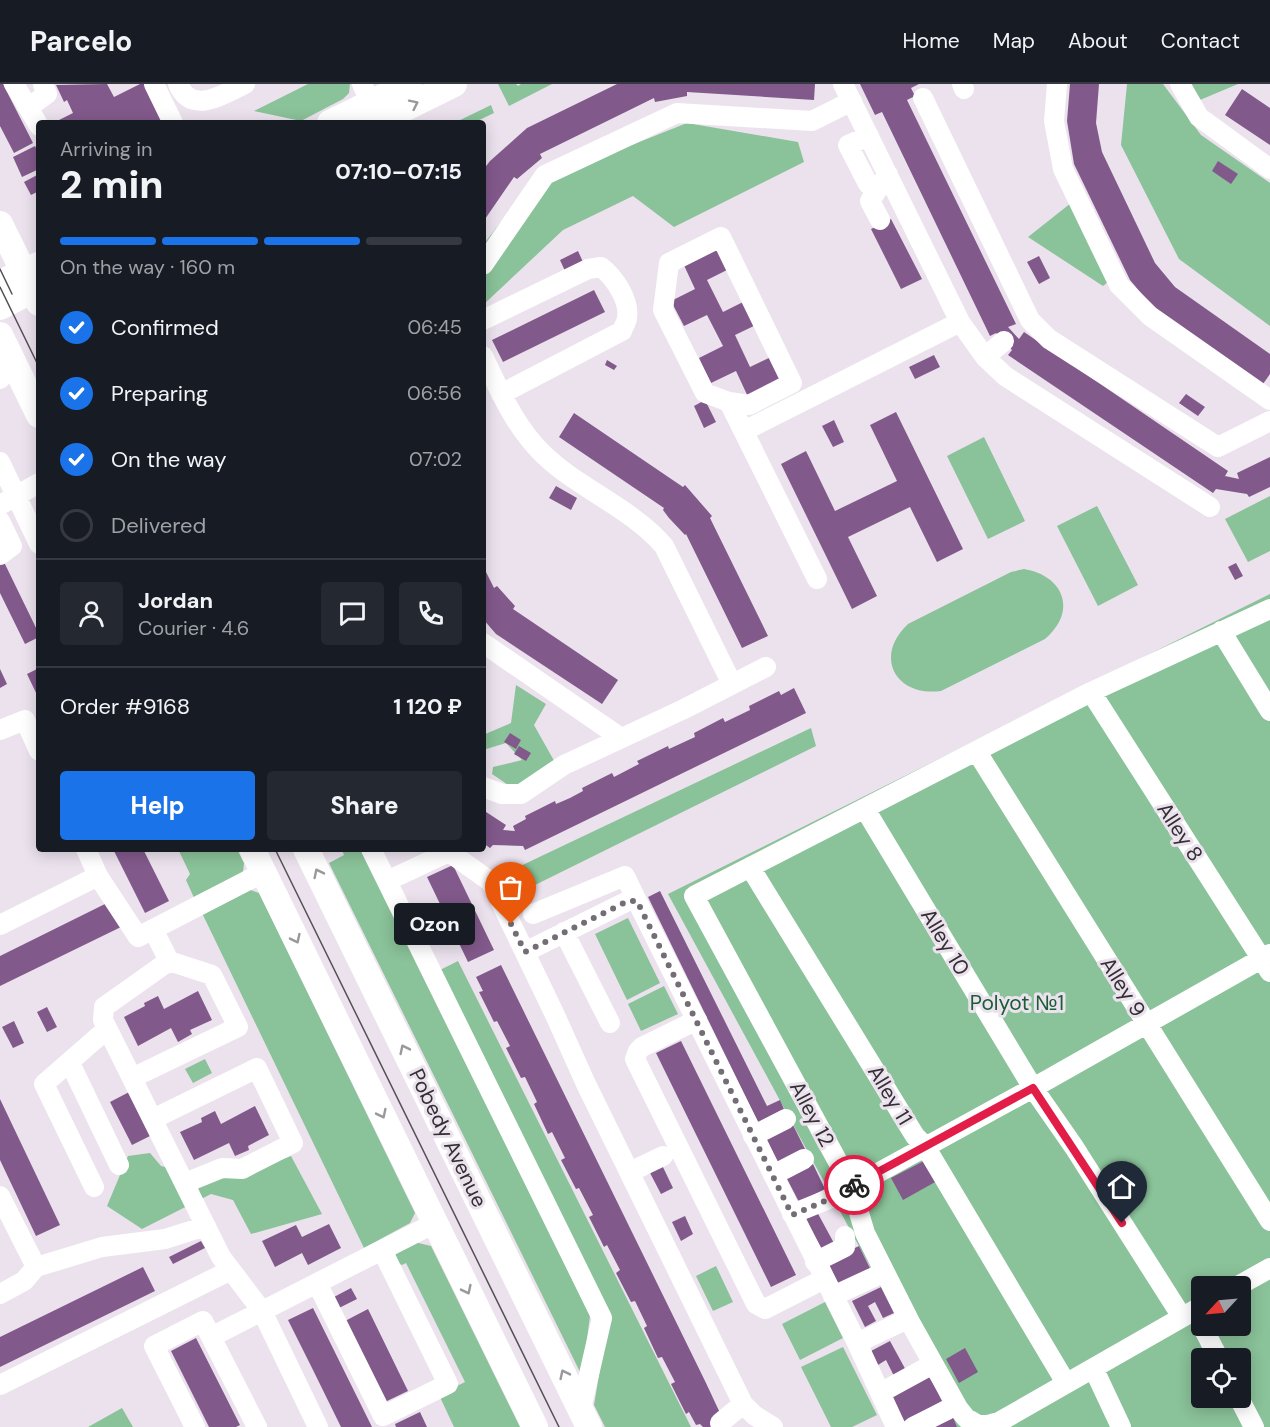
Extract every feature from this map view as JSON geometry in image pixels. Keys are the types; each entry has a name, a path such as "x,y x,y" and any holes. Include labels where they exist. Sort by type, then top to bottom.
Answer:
{"main road":[{"path":"336,120 409,84"},
{"path":"369,103 454,84"},
{"path":"0,224 35,283"},
{"path":"0,283 35,283"},
{"path":"0,306 35,283"},
{"path":"0,335 7,371 36,410"},
{"path":"254,852 535,1427"},
{"name":"Pobedy Avenue","path":"307,852 585,1418"}],"street":[{"path":"14,84 36,120"},
{"path":"29,107 48,94 43,84"},
{"path":"154,84 172,120"},
{"path":"178,84 188,97 204,101 212,100 245,84"},
{"path":"1057,84 1054,121 1063,169 1119,285 1150,316 1270,400"},
{"path":"1180,84 1199,117 1270,169"},
{"path":"486,261 545,175 677,113 812,121 848,93 960,322 985,357 1005,376 1209,507"},
{"path":"923,98 1030,320 1049,339 1218,447 1270,421"},
{"path":"868,184 848,146 869,136"},
{"path":"880,220 870,201 888,174"},
{"path":"729,402 749,405 792,383 722,237 669,263 663,310 705,393 729,402 817,579"},
{"path":"486,319 588,269 601,267 612,276 626,305 627,319 622,331 501,394"},
{"path":"985,357 1030,320"},
{"path":"744,431 960,322"},
{"path":"486,362 518,424 543,455 652,531 664,546 732,684"},
{"path":"0,462 8,501 36,540"},
{"path":"8,501 36,485"},
{"path":"0,521 12,546 0,555"},
{"path":"750,867 1091,692 1270,609"},
{"path":"1221,631 1270,711"},
{"path":"486,645 621,738"},
{"path":"486,788 502,794 521,794 564,765 766,668"},
{"name":"Alley 8","path":"1091,692 1267,962"},
{"path":"0,730 25,720 36,744"},
{"name":"Alley 9","path":"976,752 1270,1221"},
{"name":"Alley 10","path":"865,809 1033,1088 1191,1308"},
{"path":"87,852 98,876 138,937 264,872"},
{"path":"372,852 602,1318 585,1418"},
{"path":"387,881 449,852 490,882 743,1404 754,1415 773,1427"},
{"name":"Alley 12","path":"750,867 694,896 851,1186 865,1233 911,1324 958,1408 966,1418 978,1425 988,1425 999,1422 1066,1383"},
{"name":"Alley 11","path":"750,867 915,1136 925,1146 1066,1383"},
{"path":"0,925 98,876"},
{"path":"533,914 625,876 857,1343 896,1427"},
{"path":"525,952 628,901 637,901"},
{"path":"132,1078 237,1027 212,975 169,962 153,929"},
{"path":"564,933 610,1023"},
{"path":"169,962 104,1007 103,1020 206,1226 230,1270 262,1311 318,1427"},
{"path":"792,1215 834,1197 1146,1024 1267,962"},
{"path":"696,1020 642,1047 635,1059 756,1304 765,1309 829,1288 874,1277"},
{"path":"94,1187 44,1084 107,1029"},
{"path":"70,1063 119,1165"},
{"path":"153,1119 257,1068 294,1143 242,1169 222,1168 185,1183"},
{"path":"753,1136 786,1119"},
{"path":"630,1172 663,1156"},
{"path":"772,1175 804,1160"},
{"path":"0,1196 36,1267"},
{"path":"211,1337 435,1223"},
{"path":"0,1294 24,1281 36,1267 102,1247 165,1239 206,1226"},
{"path":"815,1262 845,1247 845,1236"},
{"path":"317,1283 383,1416 448,1384 382,1250"},
{"path":"1251,1279 1270,1268"},
{"path":"0,1385 230,1270"},
{"path":"1251,1290 1270,1280"},
{"path":"195,1427 154,1346 203,1321 257,1427"},
{"path":"1066,1383 1191,1321"},
{"path":"1008,1427 1098,1378 1191,1322"},
{"path":"857,1343 898,1323"},
{"path":"880,1393 924,1370"},
{"path":"1098,1378 1121,1427"},
{"path":"720,1422 743,1404"},
{"path":"1244,1408 1254,1427"},
{"path":"913,1427 947,1410"}],"green space":[{"path":"308,84 350,84 349,93 343,99 303,120 254,111"},
{"path":"498,84 518,86 521,84 552,84 509,106"},
{"path":"1127,84 1163,84 1201,135 1270,183 1270,326 1179,259 1121,145"},
{"path":"1191,84 1238,84 1200,100"},
{"path":"491,105 494,113 479,120 460,120"},
{"path":"687,123 798,142 804,162 674,227 633,196 563,230 486,302 486,241 529,186"},
{"path":"1071,203 1113,278 1103,286 1028,237"},
{"path":"984,437 1025,521 988,539 947,456"},
{"path":"1270,496 1270,551 1248,562 1225,519"},
{"path":"1097,506 1138,585 1098,606 1057,526"},
{"path":"1024,569 1049,579 1062,596 1061,618 1055,629 1045,639 941,691 912,688 894,672 891,661 892,649 908,624 1011,572"},
{"name":"Polyot №1","path":"1270,594 1270,1427 957,1427 668,894"},
{"path":"516,685 546,704 534,725 557,766 517,791 492,774 493,767 522,760 506,743 486,749 486,734 511,723"},
{"path":"811,728 816,746 533,886 512,870"},
{"path":"179,852 238,852 244,863 243,872 195,900 186,880 190,874"},
{"path":"343,852 363,852 590,1316 582,1376 329,863 344,855"},
{"path":"248,889 259,893 415,1213 410,1223 364,1248 201,911"},
{"path":"628,918 660,983 627,1000 595,934"},
{"path":"458,961 691,1427 605,1427 594,1405 609,1315 438,971"},
{"path":"664,986 678,1014 641,1031 628,1004"},
{"path":"205,1059 212,1073 193,1083 185,1069"},
{"path":"150,1153 161,1166 189,1173 238,1176 291,1156 322,1214 251,1234 233,1200 211,1194 142,1229 107,1206 128,1156"},
{"path":"414,1242 431,1246 520,1427 454,1427 439,1395 465,1382 406,1263 402,1265 397,1263 395,1255 397,1250"},
{"path":"716,1266 733,1302 713,1311 696,1276"},
{"path":"825,1302 843,1338 800,1360 782,1324"},
{"path":"843,1347 877,1415 852,1427 831,1427 801,1367"},
{"path":"122,1408 133,1427 88,1427"}],"building":[{"path":"0,84 3,84 33,143 14,153 0,126"},
{"path":"107,84 114,97 144,84 162,120 59,120 73,113 67,100 64,102 56,85"},
{"path":"617,84 815,84 814,100 687,92 687,96 655,102 654,98 540,154 542,158 517,179 514,177 486,218 486,166 527,128"},
{"path":"860,84 919,84 911,88 915,96 907,100 1016,324 1008,327 1019,339 1024,332 1228,471 1225,476 1239,479 1237,473 1270,457 1270,487 1249,497 1247,494 1216,489 1213,493 1008,355 1012,350 996,333 990,336 882,112 875,115"},
{"path":"1070,84 1099,84 1096,123 1102,152 1155,263 1175,287 1270,354 1270,374 1263,384 1156,311 1130,280 1074,164 1067,121"},
{"path":"1242,89 1270,108 1270,145 1225,115"},
{"path":"35,146 36,170 22,177 13,157"},
{"path":"1218,161 1238,174 1231,184 1212,171"},
{"path":"36,176 36,192 31,195 24,182"},
{"path":"891,219 922,279 901,289 871,229"},
{"path":"719,243 731,268 707,280 723,312 747,300 758,324 735,335 750,367 775,355 787,381 749,399 736,371 711,383 699,358 723,346 707,315 684,326 671,301 695,289 682,261"},
{"path":"578,251 583,262 565,271 560,260"},
{"path":"1039,256 1050,278 1039,284 1027,262"},
{"path":"594,290 605,312 503,362 492,340"},
{"path":"934,355 940,367 915,379 909,367"},
{"path":"607,360 617,366 614,370 605,365"},
{"path":"1186,394 1205,407 1198,416 1179,403"},
{"path":"705,400 716,422 704,428 694,406"},
{"path":"896,412 963,549 937,562 910,507 848,537 877,596 852,609 781,464 806,451 835,511 897,481 870,425"},
{"path":"574,413 683,487 685,485 712,516 710,518 768,636 742,648 686,534 669,518 664,508 559,437"},
{"path":"834,420 844,442 833,447 822,426"},
{"path":"556,486 577,498 571,510 549,498"},
{"path":"3,560 36,628 36,638 25,644 0,593 0,562"},
{"path":"1236,563 1243,576 1235,580 1228,567"},
{"path":"486,572 494,588 497,586 515,606 513,609 618,680 602,704 496,634 486,622"},
{"path":"0,669 7,684 0,688"},
{"path":"36,670 36,693 27,674"},
{"path":"794,688 806,713 525,850 523,846 493,845 490,848 486,845 486,812 506,825 503,830 515,831 513,826 526,819 525,816 555,801 556,804 570,798 583,791 582,788 612,773 614,777 639,764 637,761 668,746 669,749 695,737 694,733 723,718 725,722 750,710 749,706 779,691 781,695"},
{"path":"510,733 521,740 516,749 504,742"},
{"path":"519,746 531,753 526,761 514,754"},
{"path":"114,852 144,852 169,901 145,913"},
{"path":"453,865 494,950 468,962 427,877"},
{"path":"660,891 767,1106 780,1100 784,1109 758,1122 648,897"},
{"path":"109,902 121,927 0,986 0,956"},
{"path":"501,965 706,1383 724,1427 696,1425 689,1412 686,1414 671,1384 675,1382 662,1357 658,1358 635,1301 631,1302 616,1273 620,1270 607,1245 604,1247 589,1217 593,1215 561,1160 565,1158 552,1132 548,1134 525,1077 521,1078 506,1048 510,1046 497,1021 494,1022 479,992 483,991 476,977"},
{"path":"198,991 212,1020 190,1030 192,1034 178,1042 171,1028 138,1046 124,1017 158,996 164,1009"},
{"path":"47,1007 57,1027 47,1032 37,1012"},
{"path":"14,1021 24,1043 13,1048 2,1027"},
{"path":"681,1041 796,1275 771,1287 656,1053"},
{"path":"133,1090 154,1134 132,1145 110,1102"},
{"path":"0,1099 60,1225 36,1236 0,1160"},
{"path":"255,1106 269,1135 248,1146 249,1150 235,1156 229,1143 194,1160 180,1132 202,1122 201,1118 215,1111 221,1124"},
{"path":"793,1125 805,1149 778,1163 766,1138"},
{"path":"926,1160 937,1181 903,1200 891,1178"},
{"path":"813,1164 825,1189 799,1202 786,1177"},
{"path":"662,1165 673,1188 661,1194 649,1171"},
{"path":"816,1210 835,1245 823,1251 804,1216"},
{"path":"685,1216 693,1234 681,1241 672,1222"},
{"path":"329,1224 341,1248 308,1265 302,1253 275,1267 262,1241 296,1225 302,1237"},
{"path":"201,1241 205,1248 173,1264 169,1257"},
{"path":"859,1246 871,1270 839,1286 827,1261"},
{"path":"143,1267 155,1291 0,1367 0,1337"},
{"path":"881,1287 894,1313 883,1318 875,1302 868,1306 876,1321 865,1327 852,1301"},
{"path":"351,1288 357,1299 339,1308 334,1297"},
{"path":"313,1308 372,1427 341,1427 288,1320"},
{"path":"368,1309 408,1391 385,1402 345,1321"},
{"path":"196,1338 240,1425 236,1427 209,1427 171,1351"},
{"path":"890,1341 908,1374 896,1380 886,1360 878,1365 871,1351"},
{"path":"965,1348 978,1372 959,1383 946,1359"},
{"path":"929,1375 942,1401 903,1422 890,1396"},
{"path":"420,1412 427,1427 396,1427 395,1424"},
{"path":"952,1415 957,1427 926,1427"}],"tram line":[{"path":"0,269 12,294"},
{"path":"0,287 36,361"},
{"path":"276,852 559,1427"}],"way so far":[{"path":"511,924 525,952 628,901 637,901 792,1215 834,1197 854,1185"}],"place":[{"name":"Ozon","path":"511,924"}],"route":[{"path":"854,1185 1033,1088 1122,1223"}]}
